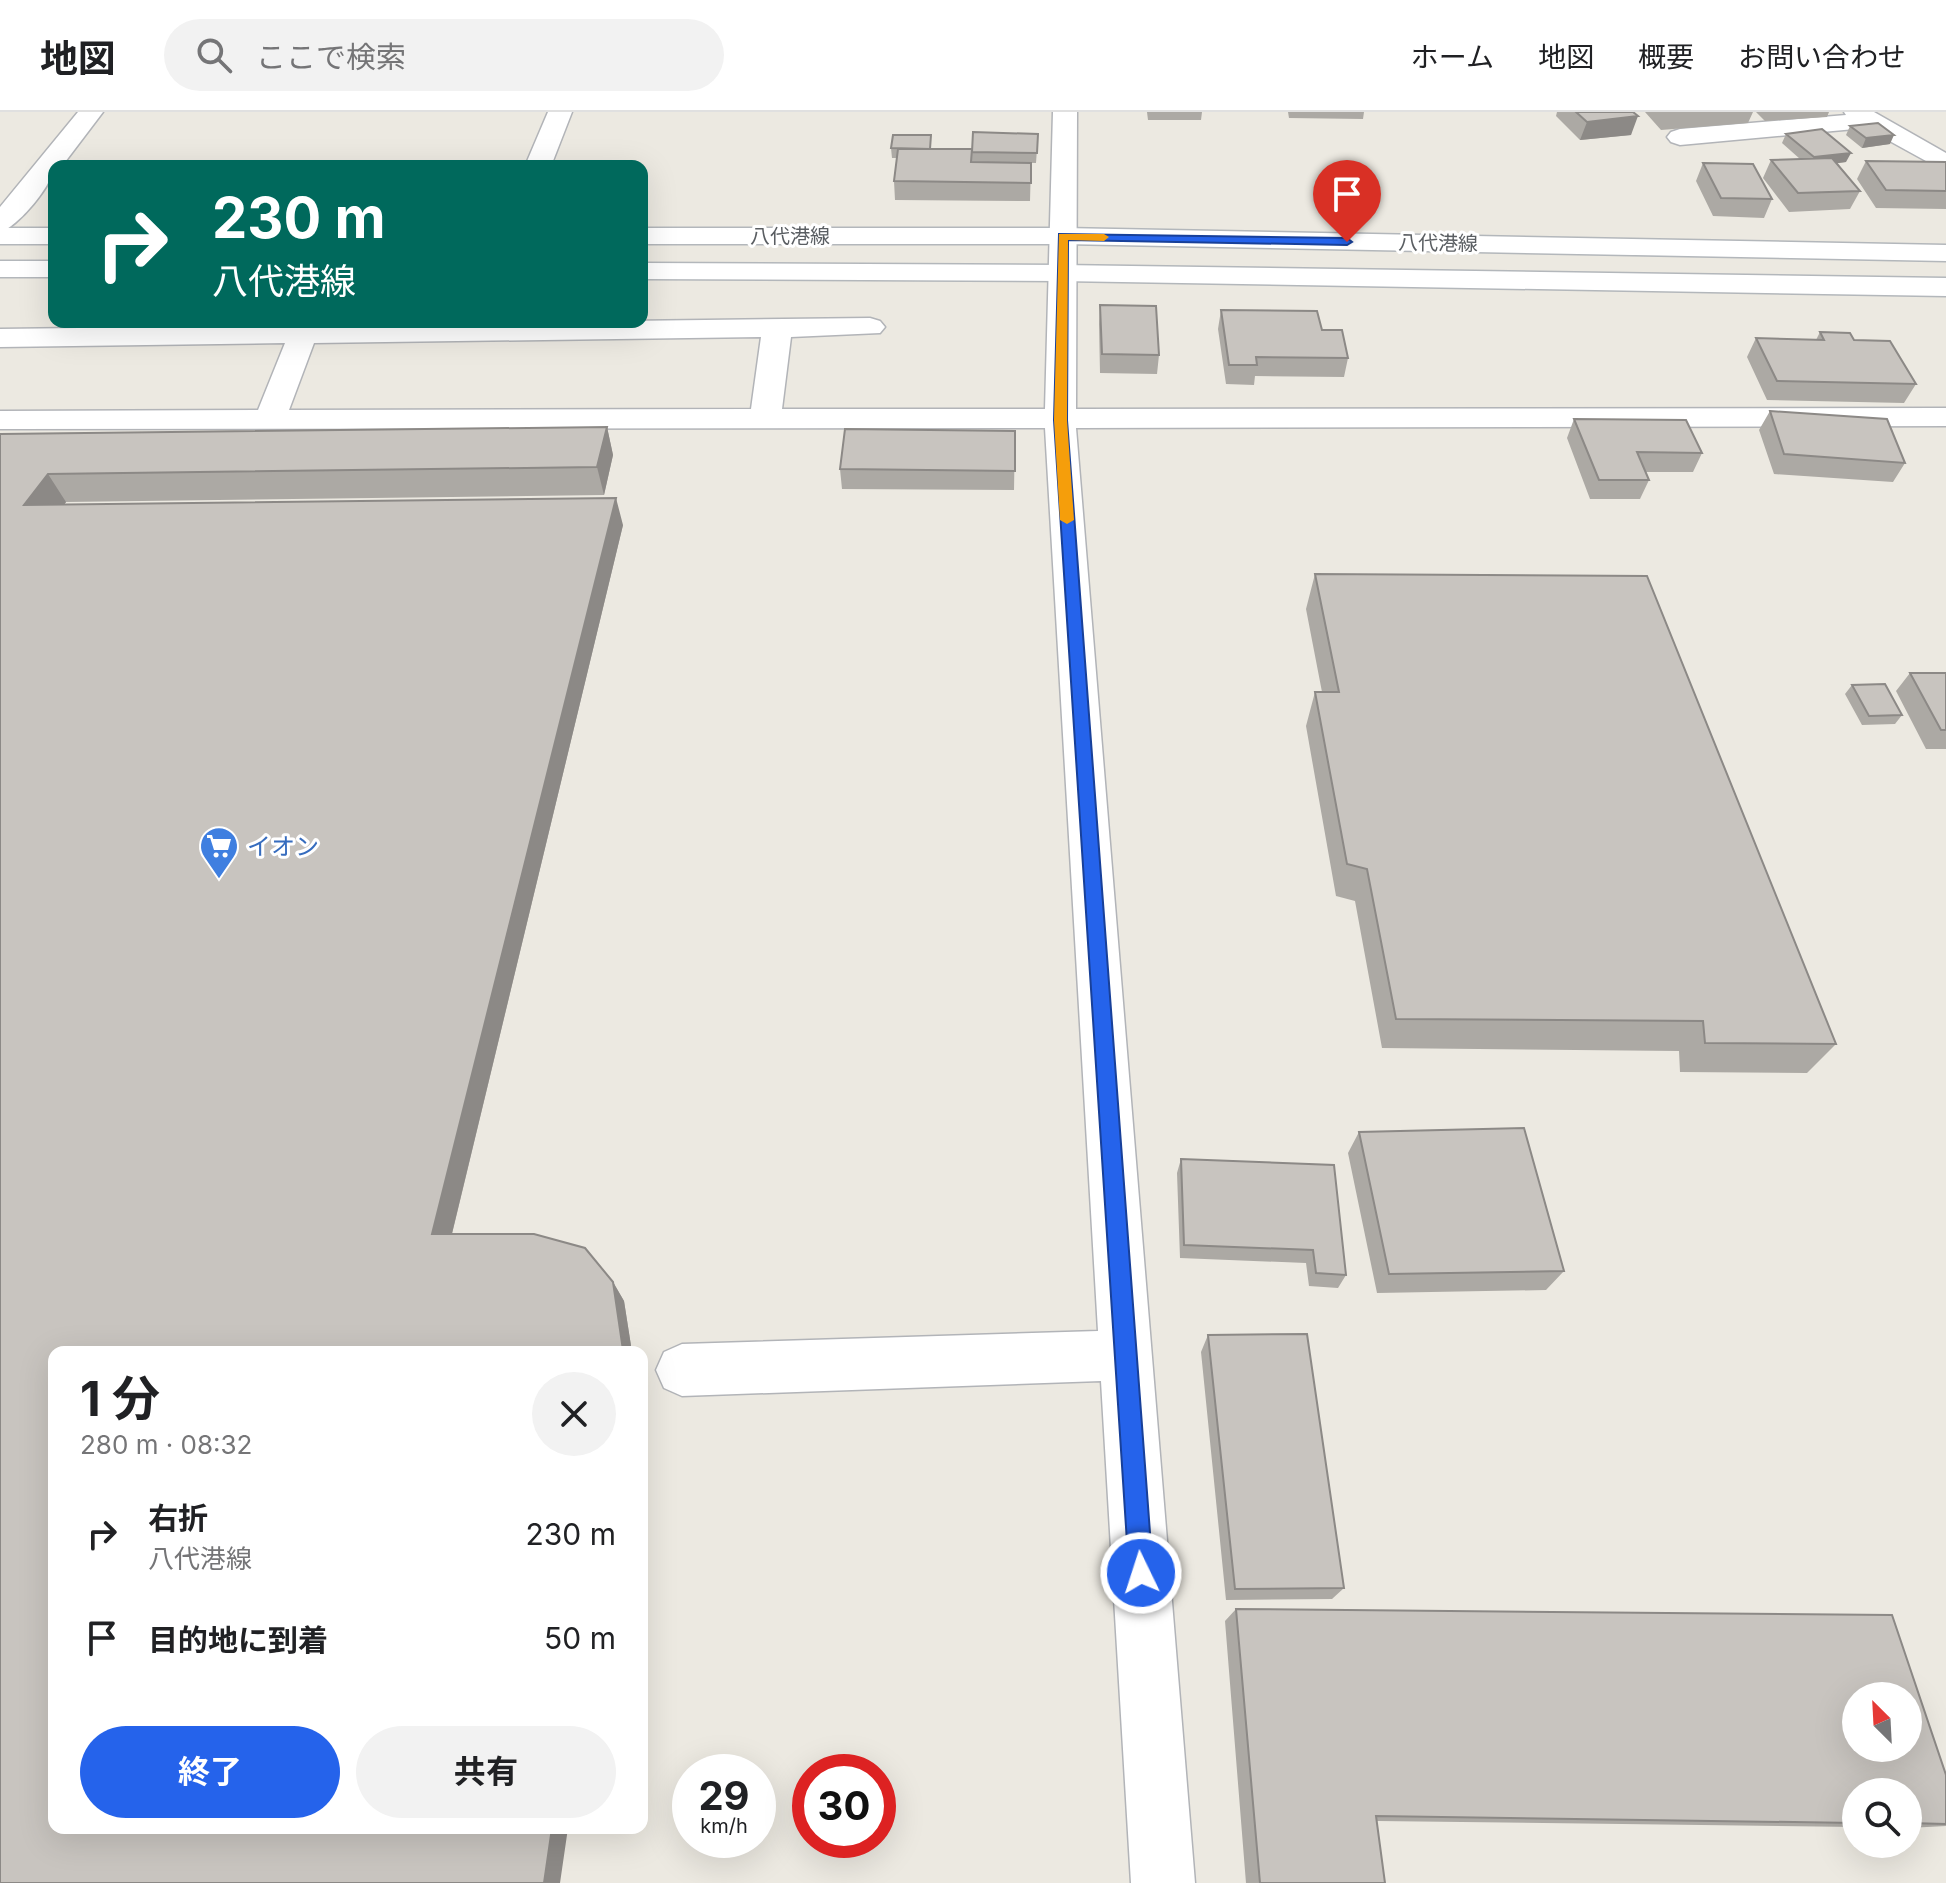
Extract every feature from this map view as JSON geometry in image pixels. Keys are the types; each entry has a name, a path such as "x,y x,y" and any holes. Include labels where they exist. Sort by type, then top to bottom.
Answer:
{"street":[{"path":"54,160 91,112"},
{"path":"540,160 560,112"},
{"path":"1065,112 1060,420 1163,1883"},
{"path":"1680,137 1864,116 1946,164"},
{"path":"0,224 48,167"},
{"path":"0,236 48,236"},
{"name":"八代港線","path":"648,236 1062,255 1946,287"},
{"name":"八代港線","path":"648,271 1062,255 1946,253"},
{"path":"0,269 48,269"},
{"path":"0,338 870,327"},
{"path":"765,419 777,328"},
{"path":"270,420 303,334"},
{"path":"0,420 1946,417"},
{"path":"682,1370 1126,1355"}],"building":[{"path":"1576,112 1633,112 1638,116 1587,122"},
{"path":"1878,123 1894,135 1866,138 1850,126"},
{"path":"1822,129 1851,153 1814,157 1786,134"},
{"path":"973,132 1038,134 1037,153 972,152"},
{"path":"893,135 931,135 930,149 891,148"},
{"path":"898,149 972,149 971,162 1031,163 1031,183 894,181"},
{"path":"1832,158 1860,191 1798,193 1771,160"},
{"path":"1866,161 1946,162 1946,191 1886,190"},
{"path":"1703,163 1753,164 1772,199 1721,198"},
{"path":"1100,305 1156,306 1159,355 1102,354"},
{"path":"1221,310 1317,311 1322,330 1342,330 1348,358 1256,357 1257,365 1229,365"},
{"path":"1820,332 1850,333 1854,340 1890,341 1916,384 1777,381 1756,338 1824,340"},
{"path":"1770,411 1887,419 1905,463 1784,454"},
{"path":"1574,419 1686,420 1702,453 1637,452 1649,480 1599,480"},
{"path":"607,427 597,467 48,474 24,505 616,498 432,1234 534,1234 585,1248 613,1282 622,1346 48,1346 48,1834 551,1834 544,1883 0,1883 0,434"},
{"path":"845,429 1015,431 1015,471 840,469"},
{"path":"1315,574 1647,576 1836,1044 1705,1043 1703,1021 1396,1019 1367,869 1347,864 1315,692 1339,692"},
{"path":"1910,673 1946,673 1946,730 1941,730"},
{"path":"1885,684 1902,715 1869,716 1852,685"},
{"path":"1524,1128 1564,1271 1389,1274 1359,1132"},
{"path":"1181,1159 1334,1165 1346,1275 1316,1273 1313,1250 1184,1245"},
{"path":"1307,1334 1344,1588 1235,1589 1208,1335"},
{"path":"1236,1609 1892,1615 1915,1682 1842,1682 1842,1762 1922,1762 1922,1704 1946,1775 1946,1824 1922,1823 1922,1778 1842,1778 1842,1823 1376,1816 1385,1883 1260,1883"}],"slow traffic":[{"path":"1067,520 1060,420 1063,236 1104,237"}],"place":[{"name":"イオン","path":"219,880"}],"route":[{"path":"1141,1573 1060,420 1063,236 1347,242"}]}
